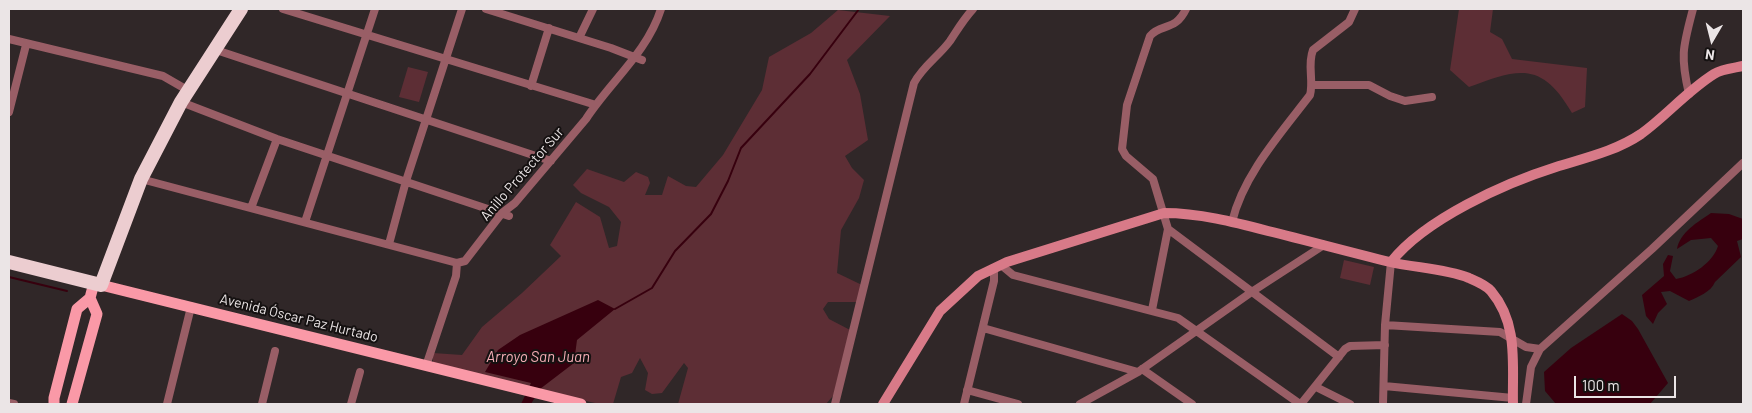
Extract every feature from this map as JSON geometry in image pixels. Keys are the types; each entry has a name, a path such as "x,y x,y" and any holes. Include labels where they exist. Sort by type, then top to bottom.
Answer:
{"highway":[{"path":"98,284 141,179 185,96 213,49 241,9"},
{"name":"Avenida Óscar Paz Hurtado","path":"9,262 98,284"}],"main road":[{"path":"54,404 77,309 90,298 98,284"},
{"name":"Avenida Óscar Paz Hurtado","path":"98,284 581,404"},
{"path":"72,404 97,314 90,298"}],"street":[{"path":"283,9 596,105"},
{"path":"305,222 325,155 375,9"},
{"path":"389,244 406,181 462,9"},
{"path":"486,9 549,28 639,59"},
{"path":"579,38 593,9"},
{"name":"Anillo Protector Sur","path":"457,263 465,261 551,161 596,105 639,59 661,9"},
{"path":"835,404 914,83 920,73 949,42 957,26 973,9"},
{"path":"1152,310 1168,229 1153,179 1126,156 1122,148 1125,119 1127,105 1152,32 1173,26 1181,19 1186,9"},
{"path":"1232,222 1236,205 1244,189 1310,95 1313,85 1311,56 1313,50 1349,22 1355,9"},
{"path":"1689,94 1682,65 1682,50 1693,9"},
{"path":"531,86 549,28"},
{"path":"9,39 163,76 185,96 277,139 506,214"},
{"path":"9,112 26,44"},
{"path":"213,49 551,161"},
{"path":"1383,404 1385,326 1391,262 1399,252 1439,222 1490,191 1624,143 1640,134 1716,73 1743,66"},
{"path":"1313,85 1369,85 1404,101 1432,97"},
{"path":"251,208 277,139"},
{"path":"1526,404 1531,367 1540,349 1652,249 1743,163"},
{"path":"141,179 457,263 456,276 426,366"},
{"path":"883,404 940,311 978,276 998,266 1164,212 1186,213 1232,222 1391,262 1467,277 1482,284 1491,291 1502,308 1512,340 1515,362 1513,401 1384,386"},
{"path":"1168,229 1339,357"},
{"path":"1085,403 1199,331 1253,291 1324,245"},
{"path":"998,266 1013,275 1178,318 1300,404 1316,387 1345,349 1350,346 1385,345"},
{"path":"964,404 998,266"},
{"path":"166,404 191,308"},
{"path":"1385,326 1500,332 1526,348 1540,349"},
{"path":"983,328 1140,370 1192,404"},
{"path":"262,404 275,351"},
{"path":"351,404 360,372"},
{"path":"1316,387 1350,404"},
{"path":"967,390 1018,404"},
{"path":"9,403 14,404"}],"shaded area":[{"path":"1459,9 1493,9 1490,32 1502,39 1512,59 1587,68 1585,107 1572,113 1561,96 1550,84 1528,73 1502,76 1469,87 1450,70"},
{"path":"838,10 890,16 847,60 860,94 868,140 845,156 852,168 864,180 859,198 841,230 837,273 862,285 857,302 828,302 823,309 829,319 852,331 839,389 826,404 678,404 688,368 684,363 662,393 652,394 645,390 648,373 640,358 632,373 621,377 613,404 600,404 553,394 433,365 433,353 462,355 482,327 561,256 550,245 576,202 600,217 609,248 617,246 621,222 609,207 581,193 573,185 587,169 624,182 636,172 648,177 650,183 645,195 662,195 668,176 686,186 696,187 723,155 762,90 769,57 811,33"},
{"path":"408,67 428,72 419,102 399,97"},
{"path":"1344,260 1374,267 1370,285 1340,278"}],"water":[{"path":"1711,213 1729,214 1743,219 1743,239 1737,241 1741,257 1713,286 1700,296 1689,301 1670,291 1661,292 1667,304 1658,313 1653,324 1646,316 1642,295 1664,276 1663,264 1668,255 1673,256 1670,271 1676,279 1689,275 1707,263 1718,246 1711,238 1691,240 1677,249 1682,237 1695,224"},
{"name":"Arroyo San Juan","path":"598,300 615,309 577,340 574,363 540,389 531,404 521,404 531,383 485,372 498,350 520,335"},
{"path":"1622,314 1632,321 1638,329 1668,383 1650,404 1556,404 1545,391 1544,372 1571,348"}],"waterway":[{"name":"Arroyo San Juan","path":"615,309 652,288 675,251 711,214 728,181 741,148 810,74 859,9"},
{"path":"9,277 67,291"}]}
